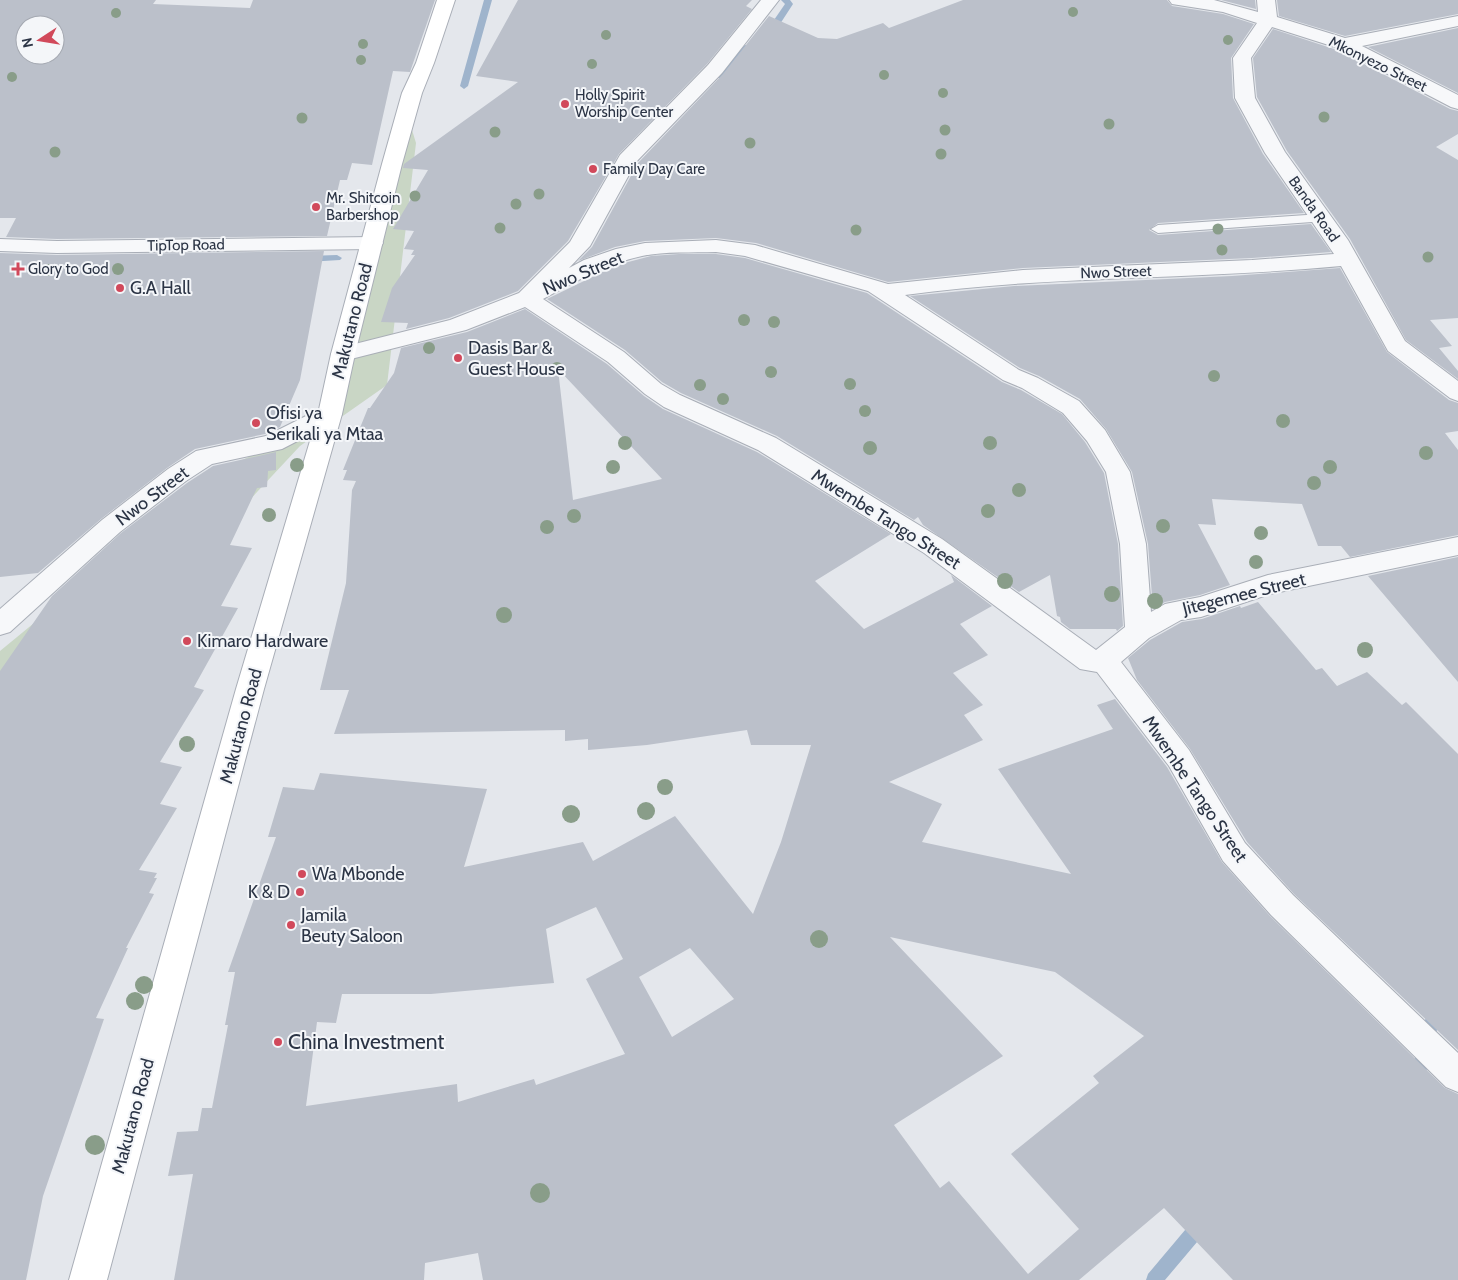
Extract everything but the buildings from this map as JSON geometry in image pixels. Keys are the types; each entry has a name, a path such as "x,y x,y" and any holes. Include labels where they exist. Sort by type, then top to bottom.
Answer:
{"street":[{"name":"Makutano Road","path":"88,1280 250,689 330,414 343,354 412,93 425,63 446,0"},
{"path":"527,298 579,246 606,200 626,159 715,69 770,0"},
{"name":"Mkonyezo Street","path":"1178,0 1224,7 1267,10 1344,44 1458,103"},
{"name":"Banda Road","path":"1267,10 1242,58 1245,98 1274,153 1337,240 1396,346 1458,393"},
{"path":"1344,44 1458,21"},
{"name":"TipTop Road","path":"0,245 56,247 372,244"},
{"name":"Nwo Street","path":"343,354 458,325 527,298 592,265 645,249 716,246 747,250 860,280 885,291 1011,375 1030,383 1071,407 1096,436 1118,472 1133,544 1139,630"},
{"name":"Nwo Street","path":"885,291 1034,275 1252,267 1347,259"},
{"name":"Mwembe Tango Street","path":"527,298 616,357 653,388 672,401 767,444 933,546 992,587 1090,661 1104,660 1179,758 1234,852 1282,905 1458,1076"},
{"name":"Nwo Street","path":"0,625 111,526 205,457 273,443 330,414"},
{"name":"Jitegemee Street","path":"1104,660 1139,630 1175,611 1201,607 1268,584 1458,546"}],"lane":[{"path":"1158,230 1321,218"}],"green space":[{"path":"404,117 412,130 416,143 387,385 300,446 0,768 0,651 219,471 321,423"}],"waterway":[{"path":"464,86 488,0"},
{"path":"767,31 777,22 789,4 785,0"},
{"path":"717,76 748,47"},
{"path":"307,259 337,258"},
{"path":"1411,1075 1420,1071 1432,1018 1458,1008"},
{"path":"1154,1280 1202,1223"}],"place":[{"name":"Holly Spirit Worship Center","path":"565,104"},
{"name":"Family Day Care","path":"593,169"},
{"name":"Mr. Shitcoin Barbershop","path":"316,207"},
{"name":"Glory to God","path":"18,269"},
{"name":"G.A Hall","path":"120,288"},
{"name":"Dasis Bar & Guest House","path":"458,358"},
{"name":"Ofisi ya Serikali ya Mtaa","path":"256,423"},
{"name":"Kimaro Hardware","path":"187,641"},
{"name":"Wa Mbonde","path":"302,874"},
{"name":"K & D","path":"300,892"},
{"name":"Jamila Beuty Saloon","path":"291,925"},
{"name":"China Investment","path":"278,1042"}]}
